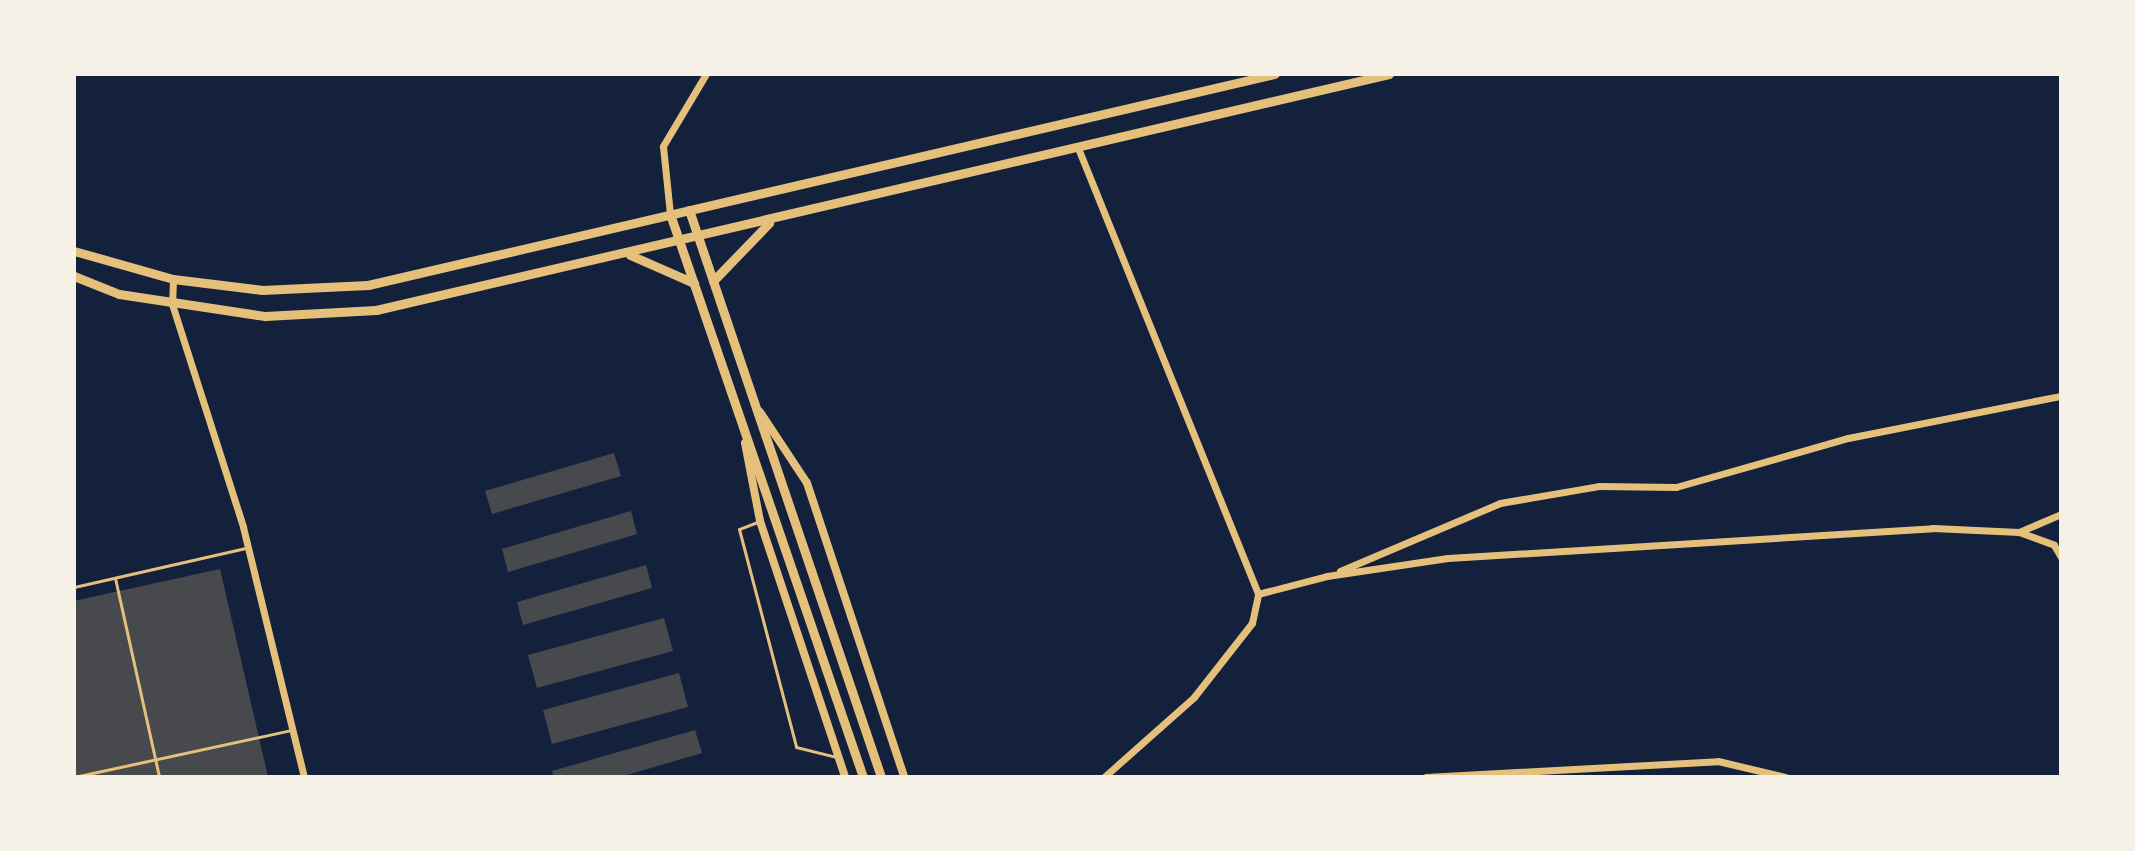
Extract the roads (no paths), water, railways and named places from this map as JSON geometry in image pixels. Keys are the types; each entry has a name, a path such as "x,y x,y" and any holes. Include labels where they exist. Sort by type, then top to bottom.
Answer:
{"main road":[{"path":"74,251 173,279 262,290 368,285 1275,74"},
{"path":"74,276 172,304 265,316 376,310 630,255 1389,74"},
{"path":"689,210 881,777"},
{"path":"670,214 816,630 863,777"},
{"path":"713,281 771,221"},
{"path":"630,255 694,283"}],"street":[{"path":"670,214 663,146 706,74"},
{"path":"1078,148 1258,594 1252,623 1194,697 1104,777"},
{"path":"173,279 172,304 248,548 304,777"},
{"path":"1327,576 1500,503 1599,486 1676,487 1848,438 2061,396"},
{"path":"755,405 807,483 904,777"},
{"path":"739,410 760,521 845,777"},
{"path":"2019,532 2061,514"},
{"path":"1258,594 1327,576 1511,554 1933,528 2019,532 2054,545 2061,557"},
{"path":"1426,777 1718,761 1785,777"}],"lane":[{"path":"760,521 739,529 796,747 839,758"},
{"path":"74,587 248,548"},
{"path":"115,578 159,777"},
{"path":"74,777 292,730"}]}
